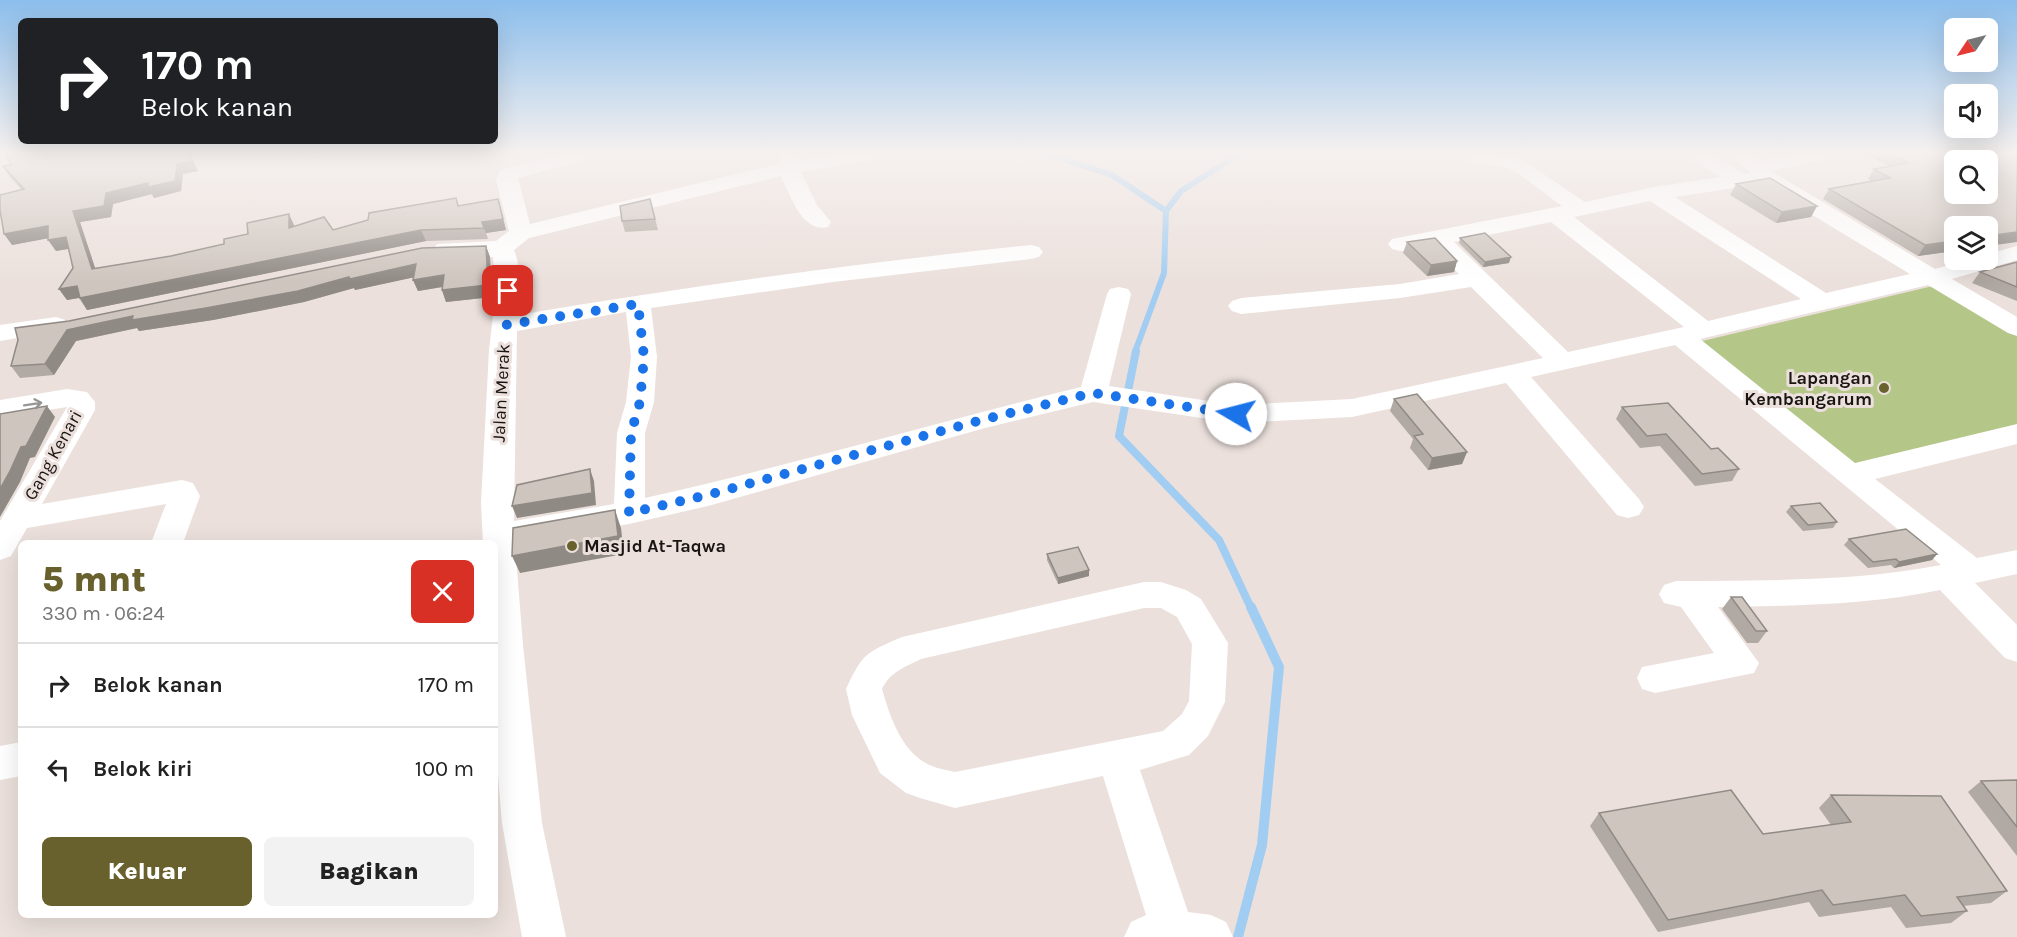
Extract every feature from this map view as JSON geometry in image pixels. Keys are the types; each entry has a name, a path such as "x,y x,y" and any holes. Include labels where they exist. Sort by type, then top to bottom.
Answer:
{"street":[{"name":"Jalan Merak","path":"508,196 511,241 505,257 508,291 502,350 497,503 500,535 500,646 522,823 544,937"},
{"path":"416,252 482,247 511,241 671,196"},
{"path":"803,196 807,207 820,222"},
{"path":"1561,196 1578,208"},
{"path":"1400,244 1645,196"},
{"path":"1657,196 1821,301"},
{"path":"1790,196 2017,328"},
{"path":"1554,213 1692,333 1960,574 2017,648"},
{"path":"1437,238 1561,361"},
{"path":"505,325 920,264 1031,252"},
{"path":"500,535 629,513 708,495 982,420 1100,394 1236,414 1352,408 1692,333 1821,301 1932,278 2017,253"},
{"path":"1241,306 1400,291 1479,278"},
{"path":"1100,394 1119,294"},
{"path":"629,513 631,433 640,402 644,357 638,304"},
{"path":"0,333 77,322"},
{"path":"1512,373 1628,507"},
{"name":"Gang Kenari","path":"0,409 67,398 77,398 81,402 81,410 0,548"},
{"path":"1850,475 2017,434"},
{"path":"17,519 182,491 186,496 168,540"},
{"path":"1655,678 1741,663 1683,594 1806,593 1914,583 2017,561"},
{"path":"1144,595 1161,595 1174,599 1189,608 1210,644 1207,702 1196,725 1176,743 1149,752 1116,756 955,790 920,782 894,761 871,715 864,689 873,670 894,655 914,647 1144,595"},
{"path":"1116,756 1180,935"},
{"path":"0,763 18,760"}],"green space":[{"name":"Lapangan Kembangarum","path":"1937,285 2017,333 2017,434 1850,468 1694,343"}],"building":[{"path":"0,196 106,196 104,206 73,211 92,269 171,256 224,244 224,239 248,234 247,223 289,214 289,228 324,217 333,230 368,220 369,213 456,198 458,206 498,199 503,219 482,222 484,228 421,230 80,298 77,286 59,289 73,268 66,237 48,240 48,226 4,234"},
{"path":"1755,196 1800,196 1817,206 1782,212"},
{"path":"1841,196 1944,196 1944,204 1998,204 1998,196 2017,196 2017,232 1998,235 1998,216 1944,216 1944,242 1925,245"},
{"path":"650,199 655,219 622,221 620,206"},
{"path":"1485,233 1511,257 1485,262 1460,238"},
{"path":"1435,238 1457,261 1431,265 1407,242"},
{"path":"486,246 488,285 442,290 444,275 413,280 416,264 350,279 349,277 298,291 132,320 133,316 67,330 45,364 11,366 18,340 15,328 69,321 422,248"},
{"path":"2017,262 2017,287 1980,272 1998,270 1998,267"},
{"path":"1417,394 1467,452 1432,458 1414,436 1423,434 1394,399"},
{"path":"1668,403 1711,449 1718,448 1739,469 1702,474 1666,434 1647,436 1622,407"},
{"path":"47,406 26,446 21,447 0,489 0,414"},
{"path":"590,469 592,493 512,506 517,485"},
{"path":"1820,503 1837,522 1808,525 1791,506"},
{"path":"615,510 618,536 512,556 513,528"},
{"path":"1906,529 1937,554 1899,562 1896,559 1873,562 1849,539"},
{"path":"1078,547 1089,570 1058,578 1047,554"},
{"path":"1731,597 1742,597 1767,631 1756,631"},
{"path":"2017,780 2017,827 1981,781"},
{"path":"1731,790 1763,834 1851,822 1831,795 1941,796 2007,891 1957,897 1967,911 1921,916 1905,895 1833,905 1822,890 1668,920 1599,813"}],"waterway":[{"path":"1143,196 1166,211"},
{"path":"1166,211 1177,196"},
{"path":"1135,352 1164,273 1166,211"},
{"path":"1136,351 1119,436 1219,540 1251,608"},
{"path":"1238,937 1262,845 1279,667 1251,607"}],"place":[{"name":"Lapangan Kembangarum","path":"1884,388"},
{"name":"Masjid At-Taqwa","path":"572,546"}],"route":[{"path":"508,291 505,325 638,304 644,357 640,402 631,433 629,513 708,495 982,420 1093,393 1236,414"}]}
